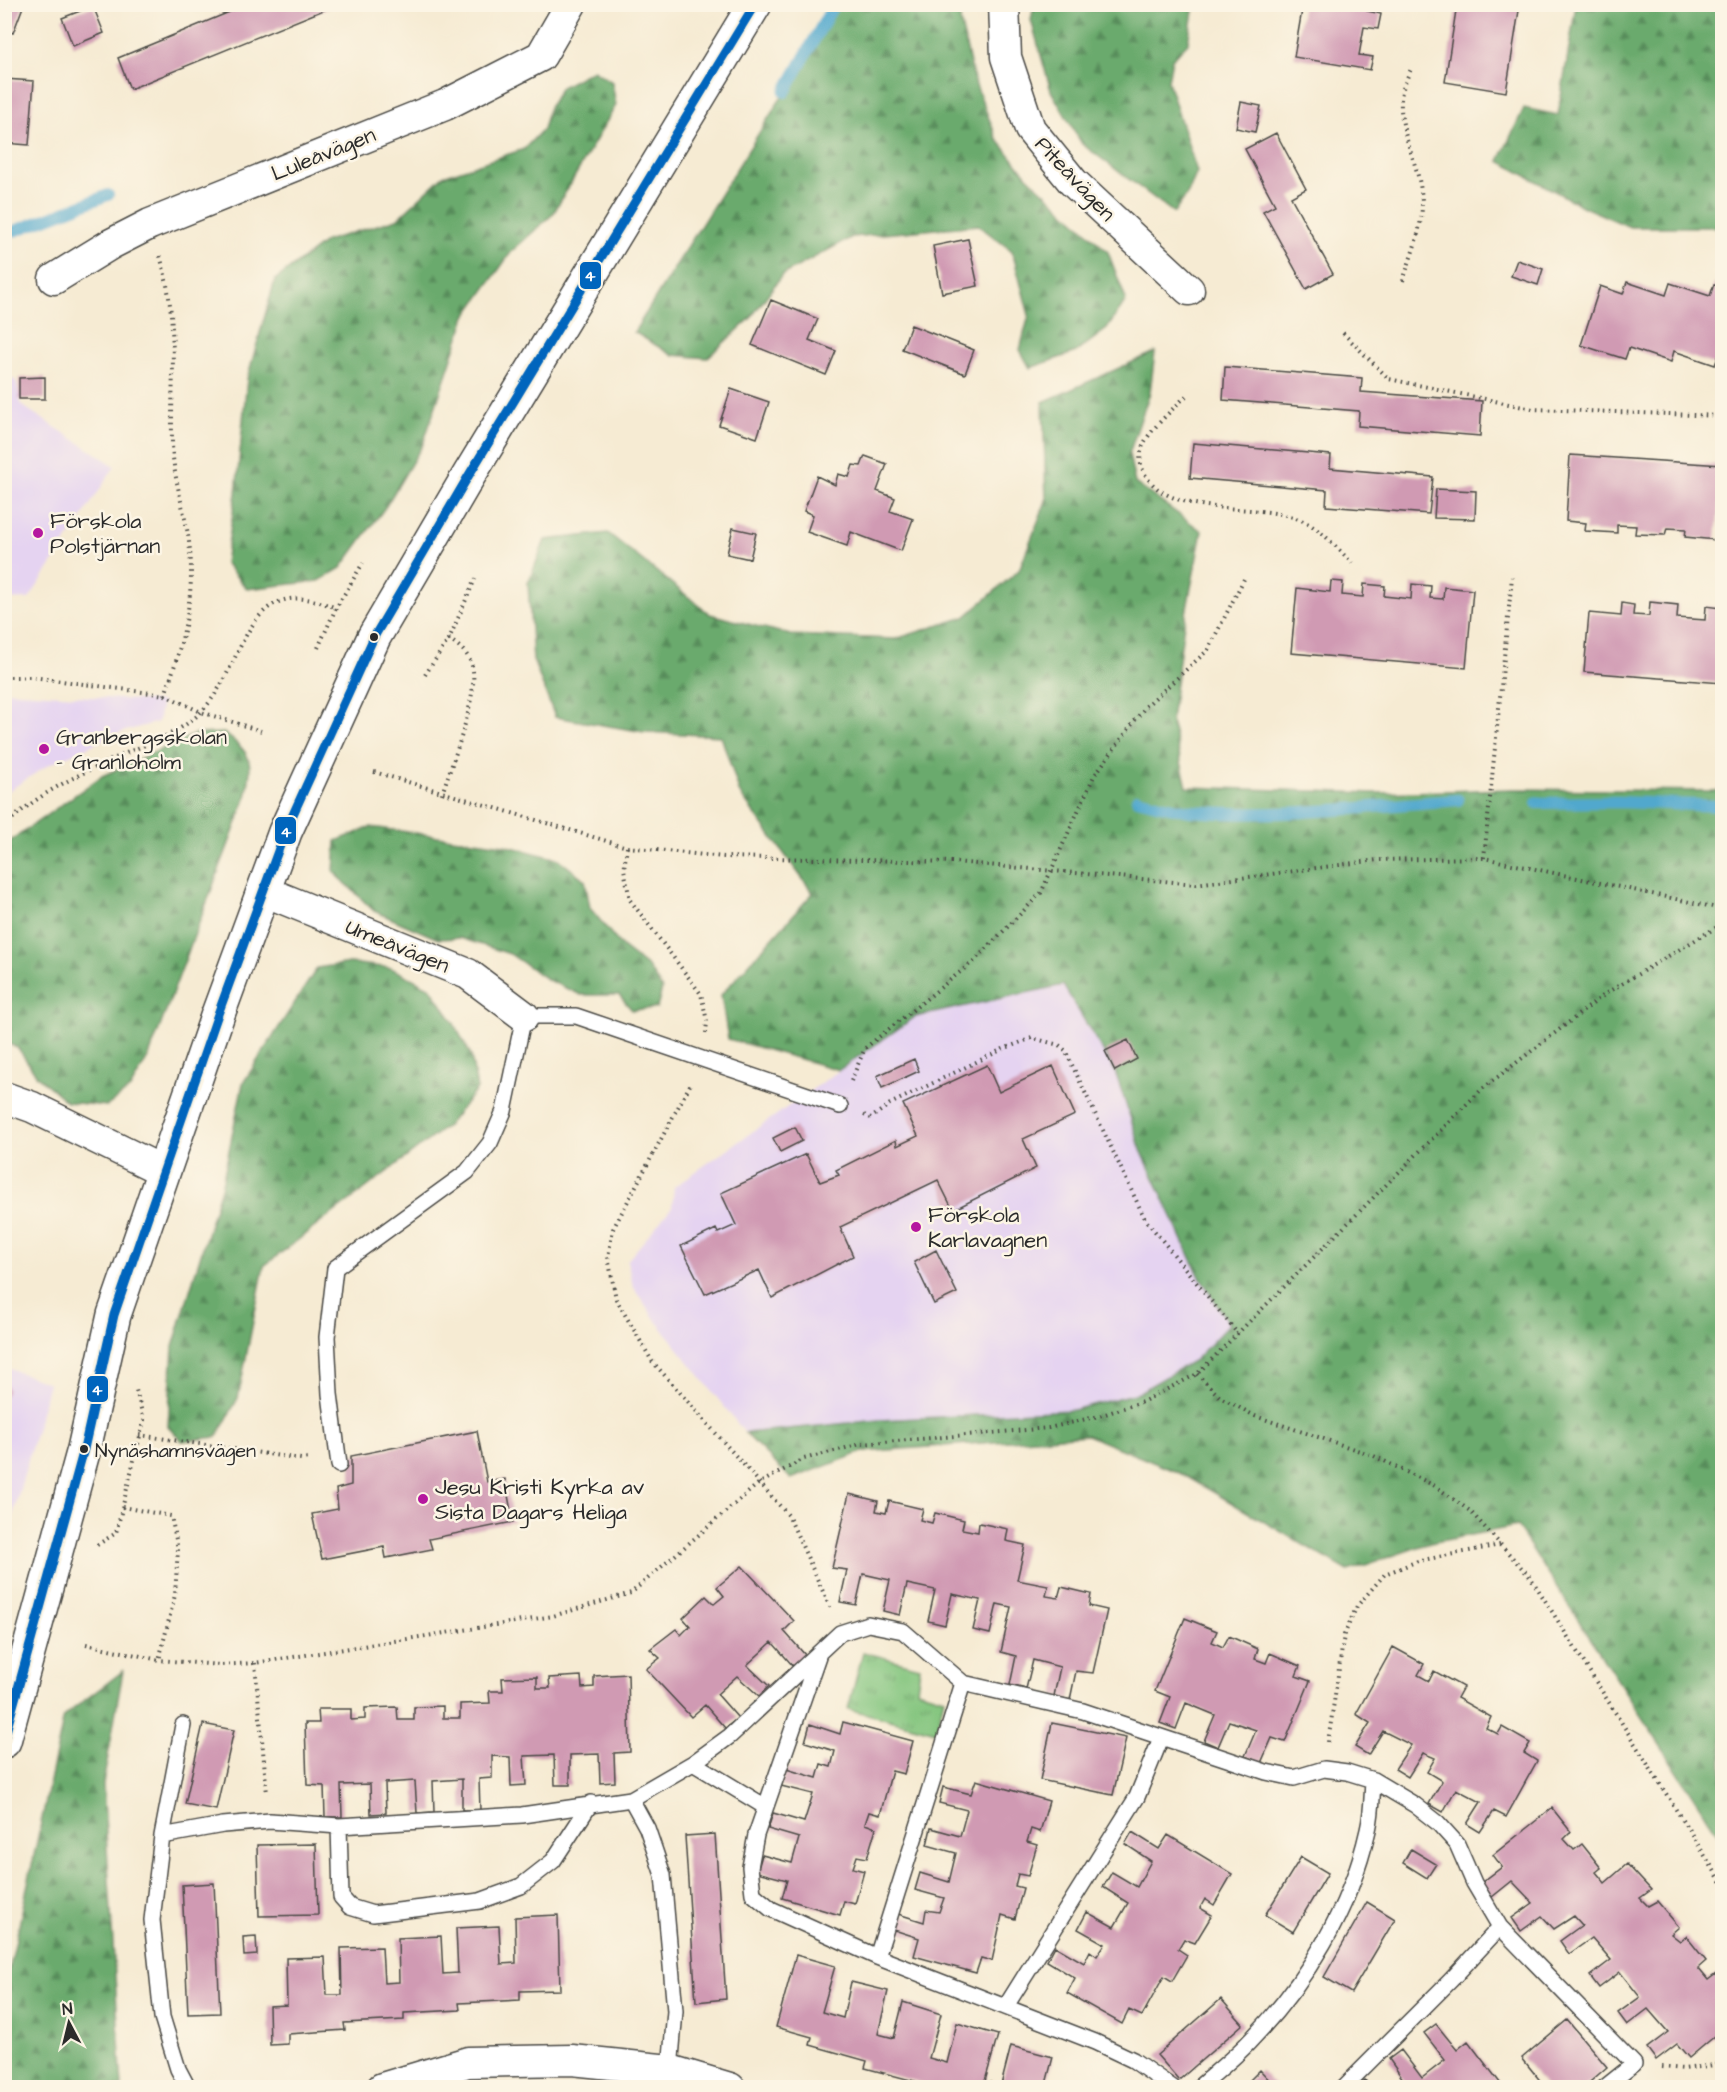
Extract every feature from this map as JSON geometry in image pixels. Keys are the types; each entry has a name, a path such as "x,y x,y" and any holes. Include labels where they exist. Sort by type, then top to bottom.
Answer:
{"street":[{"name":"Luleåvägen","path":"54,279 111,244 150,224 445,105 541,56 571,4"},
{"path":"4,1741 50,1577 61,1526 84,1449 114,1315 163,1171 285,832 374,638 469,475 755,4"},
{"name":"Piteåvägen","path":"1004,4 1006,57 1030,129 1073,182 1189,291"},
{"name":"Umeåvägen","path":"264,891 468,974 524,1016"},
{"path":"4,1097 32,1107 163,1171"},
{"path":"382,2088 468,2062 572,2060 670,2070 729,2088"}],"lane":[{"path":"338,1459 330,1394 327,1337 335,1268 467,1172 490,1143 504,1111 524,1016 576,1016 840,1106"},
{"path":"162,1836 270,1821 339,1826 522,1815 591,1803 631,1800 693,1763 730,1736 840,1633 868,1624 903,1631 963,1683 1083,1711 1266,1773 1294,1778 1324,1769 1347,1772 1373,1780 1415,1805 1438,1823 1457,1844 1474,1883 1500,1927 1634,2064 1604,2088"},
{"path":"820,1651 764,1806 750,1867 753,1894 771,1909 877,1957 1006,2006 1134,2060 1173,2088"},
{"path":"877,1957 963,1683"},
{"path":"183,1725 162,1836 152,1920 162,2017 178,2069 188,2088"},
{"path":"1006,2006 1137,1797 1161,1738"},
{"path":"693,1763 764,1806"},
{"path":"1198,2088 1256,2034 1290,1994 1334,1927 1353,1884 1369,1828 1373,1780"},
{"path":"631,1800 647,1828 663,1875 675,2011 670,2070"},
{"path":"339,1826 341,1897 350,1907 373,1914 480,1901 521,1886 554,1861 591,1803"},
{"path":"1342,2088 1452,1980 1500,1927"}],"path":[{"path":"1404,280 1418,237 1422,204 1418,175 1402,120 1401,98 1411,69"},
{"path":"150,224 167,280 172,307 174,472 190,549 191,568 183,639 165,694"},
{"path":"1343,333 1389,379 1533,409 1722,416"},
{"path":"1186,396 1142,446 1139,463 1152,486 1171,497 1207,506 1271,512 1303,521 1331,540 1352,563"},
{"path":"318,648 336,608 363,563"},
{"path":"1484,858 1512,577"},
{"path":"425,675 449,639 475,579"},
{"path":"1238,1334 1145,1220 1065,1050 1059,1045 1032,1038 1003,1049 890,1104 871,1118 840,1106 865,1048 974,962 1041,893 1094,776 1145,706 1208,650 1244,579"},
{"path":"4,827 20,811 70,778 174,733 201,712 223,679 254,620 275,601 295,597 336,608"},
{"path":"442,794 473,693 472,663 459,645 449,639"},
{"path":"4,676 165,694 201,712 261,731"},
{"path":"374,772 627,847 724,857 955,862 1196,884 1377,860 1484,858 1722,909"},
{"path":"627,847 624,869 630,900 701,994 707,1021 704,1059 613,1229 608,1257 616,1299 652,1361 758,1484 788,1515 840,1633"},
{"path":"86,1644 159,1660 220,1665 255,1664 553,1617 631,1593 758,1484 804,1459 861,1444 1049,1428 1099,1416 1142,1402 1197,1374 1481,1090 1608,992 1722,924"},
{"path":"1197,1374 1220,1397 1255,1416 1372,1455 1435,1486 1470,1511 1531,1578 1722,1883"},
{"path":"139,1435 301,1459 338,1459"},
{"path":"122,1507 171,1516 178,1549 175,1595 159,1660"},
{"path":"1324,1769 1344,1635 1357,1606 1385,1574 1418,1561 1501,1545"},
{"path":"255,1664 270,1821"},
{"path":"1634,2064 1684,2069 1722,2064"}],"shaded area":[{"name":"Förskola Polstjärnan","path":"4,375 16,381 21,405 115,466 29,599 5,600"},
{"name":"Granbergsskolan – Granloholm","path":"5,691 162,702 158,722 118,733 48,765 5,793"},
{"name":"Förskola Karlavagnen","path":"1063,985 1115,1071 1141,1150 1199,1275 1229,1324 1195,1360 1138,1393 1072,1410 880,1420 745,1433 654,1318 633,1286 627,1261 672,1207 674,1187 915,1017"},
{"path":"4,1367 49,1383 5,1544 4,1544"}],"green space":[{"path":"840,4 962,5 960,20 974,80 997,139 1027,176 1108,252 1126,300 1107,329 1076,352 1030,368 1020,350 1029,315 1012,251 978,225 852,237 782,275 750,319 707,358 672,355 634,332"},
{"path":"1034,5 1194,5 1188,43 1172,59 1168,81 1197,172 1188,193 1174,213 1082,144 1051,91 1031,20"},
{"path":"1576,5 1722,5 1722,227 1630,227 1584,207 1499,161 1524,108 1558,115"},
{"path":"593,70 612,82 616,105 553,214 512,251 466,316 423,444 386,506 341,568 319,581 247,589 225,563 236,493 247,379 275,280 326,241 397,219 443,176 524,149 543,129 549,107 561,87"},
{"path":"1155,352 1150,392 1129,454 1135,483 1202,531 1184,624 1171,720 1187,787 1376,793 1512,789 1722,791 1722,1840 1517,1526 1430,1543 1348,1571 1184,1475 1087,1435 863,1452 791,1479 745,1433 880,1420 1073,1410 1138,1393 1195,1360 1229,1324 1199,1275 1141,1150 1115,1071 1063,985 915,1017 839,1070 728,1039 721,995 813,893 740,794 721,736 644,732 555,717 533,660 528,583 545,540 608,533 710,614 791,635 895,639 965,617 1019,570 1046,501 1043,402"},
{"path":"224,733 241,748 249,761 246,798 149,1056 130,1089 107,1106 67,1102 37,1076 18,1048 5,1042 5,848 9,842 102,776 195,734"},
{"path":"371,827 504,845 558,859 585,880 590,908 622,947 648,967 662,989 657,1008 632,1010 619,995 581,995 548,980 510,954 460,938 438,939 374,911 334,872 336,841"},
{"path":"350,963 391,968 431,988 471,1055 477,1089 447,1126 264,1266 238,1398 217,1437 182,1441 168,1426 173,1347 222,1184 243,1083 317,968"},
{"path":"863,1652 920,1667 917,1690 944,1698 936,1732 848,1709"},
{"path":"123,1671 103,1784 122,2087 5,2087 5,1990 64,1716"}],"building":[{"path":"4,4 24,4 13,33 4,30"},
{"path":"249,4 336,5 130,89 118,58"},
{"path":"1303,4 1368,4 1367,11 1381,14 1378,29 1364,27 1359,55 1373,57 1370,70 1294,57"},
{"path":"1457,4 1520,4 1506,92 1445,82"},
{"path":"93,6 104,33 73,46 62,18"},
{"path":"4,79 34,81 29,145 4,143"},
{"path":"1241,102 1261,106 1255,132 1236,128"},
{"path":"1276,133 1306,189 1291,197 1333,274 1306,289 1263,211 1275,205 1245,149"},
{"path":"968,239 978,286 942,293 933,246"},
{"path":"1517,260 1543,269 1538,285 1511,276"},
{"path":"1627,282 1666,295 1670,283 1710,296 1714,284 1722,287 1722,353 1720,352 1715,365 1674,351 1671,362 1629,348 1625,359 1581,345 1600,286 1623,294"},
{"path":"771,300 818,319 809,340 836,351 826,375 752,345"},
{"path":"911,325 974,350 965,374 902,349"},
{"path":"1225,367 1362,378 1361,392 1482,401 1480,436 1358,426 1359,411 1223,400"},
{"path":"45,377 45,399 19,399 19,378"},
{"path":"731,389 769,402 757,438 719,425"},
{"path":"1193,443 1331,455 1330,468 1433,477 1429,514 1326,506 1327,490 1190,478"},
{"path":"1570,455 1722,465 1716,540 1685,537 1686,529 1667,528 1665,535 1635,534 1636,526 1617,525 1617,533 1585,531 1586,523 1566,521"},
{"path":"865,456 887,464 877,491 895,498 890,511 913,519 901,551 851,532 847,546 807,532 813,515 804,511 817,476 835,485 838,474 849,477 853,465 861,466"},
{"path":"1436,489 1476,491 1475,519 1434,518"},
{"path":"733,528 756,533 750,559 727,554"},
{"path":"1331,581 1343,582 1342,595 1363,597 1364,584 1385,586 1384,596 1411,599 1412,584 1431,586 1430,598 1443,599 1444,587 1473,590 1466,668 1291,653 1297,588 1330,592"},
{"path":"1650,602 1678,605 1677,618 1705,620 1706,606 1721,608 1722,683 1584,672 1589,613 1621,616 1622,603 1634,605 1633,615 1649,616"},
{"path":"1128,1040 1137,1059 1115,1071 1105,1051"},
{"path":"914,1059 919,1071 882,1088 877,1076"},
{"path":"987,1065 999,1092 1053,1066 1075,1115 1023,1139 1036,1168 953,1210 938,1180 840,1227 853,1256 772,1298 759,1270 705,1294 681,1246 716,1229 718,1233 736,1225 721,1193 806,1154 820,1182 839,1175 836,1170 896,1140 897,1146 918,1136 903,1104"},
{"path":"795,1127 802,1141 780,1152 773,1138"},
{"path":"936,1250 957,1293 934,1304 914,1262"},
{"path":"4,1379 8,1390 4,1397"},
{"name":"Jesu Kristi Kyrka av Sista Dagars Heliga","path":"477,1431 487,1482 505,1479 513,1522 429,1539 432,1549 386,1558 384,1547 322,1559 312,1514 338,1509 336,1489 351,1485 351,1456"},
{"path":"849,1494 878,1501 876,1511 886,1513 889,1501 923,1509 920,1520 932,1523 935,1513 964,1520 962,1529 978,1532 979,1523 1008,1529 1006,1541 1025,1545 1017,1580 1048,1586 1046,1596 1058,1598 1061,1587 1091,1594 1089,1606 1107,1610 1093,1673 1076,1671 1070,1700 1054,1696 1060,1667 1033,1660 1026,1689 1010,1685 1016,1656 1001,1652 1011,1607 997,1604 990,1634 973,1630 980,1600 952,1594 945,1625 928,1621 935,1590 907,1584 900,1615 883,1611 890,1580 863,1574 856,1605 840,1602 847,1570 832,1568"},
{"path":"742,1566 794,1621 784,1631 806,1656 793,1666 772,1642 747,1665 769,1686 759,1696 737,1676 717,1694 738,1718 725,1728 705,1705 691,1717 646,1669 660,1658 650,1649 676,1629 681,1635 690,1626 683,1618 706,1596 714,1604 724,1596 717,1587"},
{"path":"1185,1618 1217,1631 1212,1642 1223,1647 1229,1636 1258,1649 1255,1659 1266,1663 1270,1653 1300,1666 1296,1676 1310,1681 1285,1742 1272,1738 1261,1763 1245,1756 1256,1730 1229,1721 1218,1747 1204,1741 1215,1715 1186,1703 1176,1729 1160,1723 1170,1697 1155,1691"},
{"path":"1393,1647 1424,1664 1418,1675 1429,1681 1434,1671 1463,1687 1457,1698 1491,1717 1486,1728 1498,1734 1502,1727 1530,1743 1524,1753 1537,1761 1506,1817 1494,1811 1480,1832 1467,1824 1481,1802 1456,1789 1443,1812 1429,1804 1442,1781 1427,1772 1435,1758 1423,1753 1408,1777 1395,1769 1411,1745 1383,1731 1368,1755 1355,1747 1370,1723 1356,1714"},
{"path":"628,1674 630,1752 614,1753 615,1782 600,1783 599,1754 570,1755 570,1785 555,1785 554,1755 524,1756 526,1785 511,1786 510,1757 492,1756 492,1778 479,1779 480,1810 462,1810 462,1779 433,1781 434,1812 417,1813 415,1781 385,1783 386,1813 371,1814 370,1784 341,1785 342,1817 325,1817 324,1786 307,1785 305,1723 319,1723 318,1709 351,1709 351,1720 365,1719 365,1708 397,1707 398,1720 414,1720 414,1707 443,1706 443,1718 460,1718 460,1704 490,1703 489,1691 503,1691 502,1678 537,1677 537,1688 550,1688 549,1678 581,1676 582,1688 594,1687 594,1676"},
{"path":"843,1722 913,1741 904,1774 892,1771 880,1815 869,1812 865,1824 876,1828 867,1858 857,1856 853,1868 864,1871 855,1904 844,1901 840,1915 782,1898 787,1880 757,1872 762,1855 792,1863 799,1838 768,1829 773,1813 804,1822 813,1794 781,1786 786,1769 817,1778 821,1764 831,1767 835,1751 805,1742 810,1724 840,1734"},
{"path":"1052,1723 1126,1738 1113,1795 1040,1780"},
{"path":"203,1724 234,1730 216,1810 185,1804"},
{"path":"976,1780 1049,1801 1040,1832 1031,1829 1027,1842 1037,1845 1028,1876 1018,1874 1015,1886 1023,1888 1015,1919 1002,1915 992,1961 981,1958 976,1973 914,1956 919,1938 891,1929 895,1913 924,1922 926,1910 939,1912 944,1898 915,1890 920,1873 949,1882 956,1853 927,1845 931,1828 960,1836 967,1810 939,1803 943,1787 971,1794"},
{"path":"1552,1808 1571,1832 1564,1839 1574,1850 1582,1844 1601,1868 1596,1872 1605,1883 1627,1864 1651,1890 1640,1898 1648,1906 1657,1901 1679,1927 1671,1934 1680,1941 1686,1936 1706,1961 1698,1968 1708,1980 1716,1974 1722,1982 1722,2030 1689,2058 1677,2044 1656,2060 1647,2048 1668,2032 1648,2009 1627,2025 1618,2013 1640,1997 1620,1972 1599,1988 1590,1976 1611,1960 1592,1938 1569,1954 1560,1941 1582,1925 1574,1916 1554,1929 1542,1916 1521,1931 1512,1918 1533,1903 1512,1881 1492,1897 1481,1883 1502,1867 1493,1855"},
{"path":"1132,1832 1159,1849 1168,1835 1232,1874 1214,1905 1205,1899 1200,1908 1212,1915 1195,1943 1184,1939 1178,1949 1187,1955 1172,1981 1164,1976 1142,2016 1129,2010 1122,2024 1067,1993 1075,1978 1047,1961 1055,1946 1084,1963 1090,1951 1097,1956 1105,1944 1078,1929 1087,1912 1114,1927 1128,1903 1103,1887 1112,1872 1137,1887 1151,1861 1125,1844"},
{"path":"715,1834 726,1999 696,2002 685,1836"},
{"path":"316,1844 318,1915 259,1916 257,1845"},
{"path":"1411,1849 1436,1864 1427,1878 1403,1863"},
{"path":"1301,1857 1328,1873 1293,1932 1265,1915"},
{"path":"214,1883 220,2013 188,2014 182,1885"},
{"path":"1367,1902 1395,1919 1351,1993 1324,1977"},
{"path":"558,1915 560,1990 520,1991 520,2000 459,2003 460,2010 404,2013 404,2020 344,2023 345,2030 288,2034 288,2044 270,2045 269,2006 287,2005 286,1958 325,1957 327,1995 342,1995 341,1948 382,1947 384,1983 399,1982 398,1938 441,1936 443,1974 458,1973 456,1928 499,1926 501,1964 516,1963 515,1917"},
{"path":"256,1936 257,1955 244,1956 243,1937"},
{"path":"796,1955 835,1966 822,2012 843,2018 851,1982 888,1991 878,2034 894,2038 903,2002 941,2014 929,2058 947,2063 957,2023 998,2035 985,2081 1001,2085 1011,2046 1053,2057 1045,2088 921,2088 922,2083 865,2068 867,2061 810,2045 812,2037 776,2027"},
{"path":"1221,1999 1243,2024 1179,2080 1157,2055"},
{"path":"1567,2020 1607,2067 1583,2088 1546,2088 1522,2058"},
{"path":"1436,2024 1457,2050 1468,2041 1504,2088 1409,2088 1389,2059 1401,2050 1422,2078 1445,2060 1424,2033"},
{"path":"1260,2070 1277,2088 1242,2088"},
{"path":"1365,2080 1371,2088 1355,2088"}],"waterway":[{"path":"785,92 834,4"},
{"path":"4,235 108,195"},
{"path":"1137,799 1191,811 1257,814 1458,800"},
{"path":"1537,803 1618,802 1722,806"}],"transit line":[{"name":"4","path":"4,1739 84,1449 114,1315 218,1014 285,832 374,637 469,475 755,4"}],"place":[{"name":"Förskola Polstjärnan","path":"38,533"},
{"name":"Granbergsskolan – Granloholm","path":"44,749"},
{"name":"Förskola Karlavagnen","path":"916,1227"},
{"name":"Nynäshamnsvägen","path":"84,1449"},
{"name":"Jesu Kristi Kyrka av Sista Dagars Heliga","path":"423,1499"}]}
